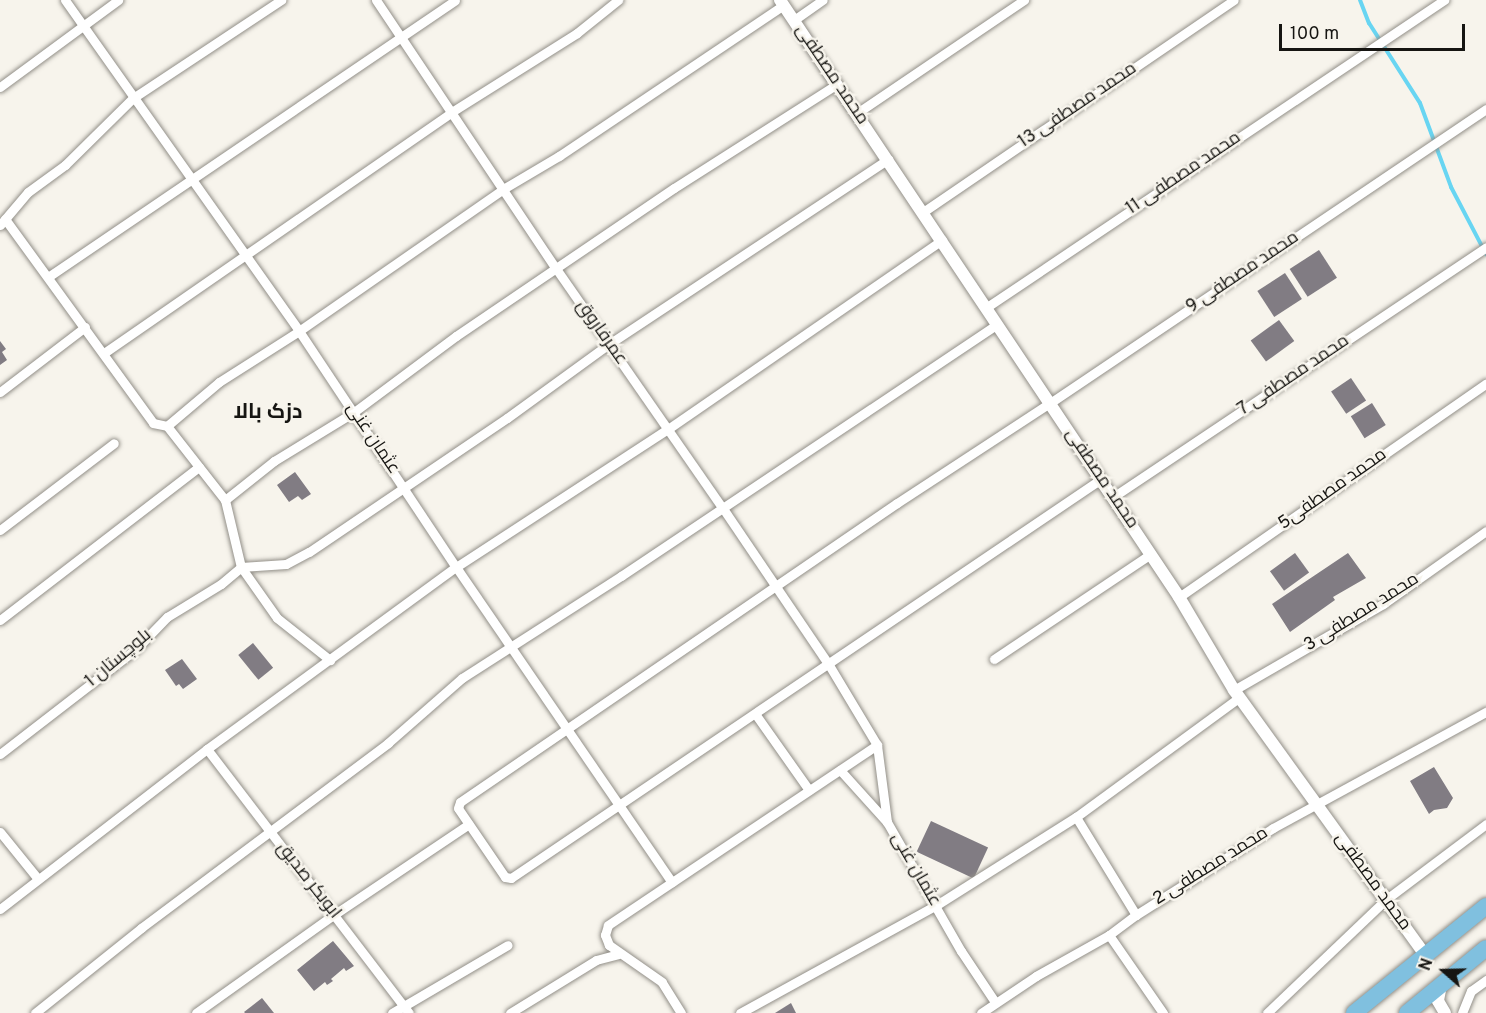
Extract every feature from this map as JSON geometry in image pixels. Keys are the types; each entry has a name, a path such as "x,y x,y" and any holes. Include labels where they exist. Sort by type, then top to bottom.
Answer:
{"highway":[{"path":"1354,1013 1486,906"},
{"path":"1407,1013 1486,948"}],"street":[{"name":"عثمان غنی","path":"65,0 299,331 456,567 672,882"},
{"path":"0,87 82,24 118,0"},
{"path":"281,0 133,98 65,165 27,192 3,222 86,327 153,423 167,426 225,500 241,567 277,618 330,660"},
{"name":"عمرفاروق","path":"376,0 450,113 829,665"},
{"path":"48,277 190,178 292,113 400,35 455,0"},
{"path":"104,352 450,113 577,33 618,0"},
{"path":"794,20 823,0"},
{"path":"857,113 1024,0"},
{"name":"محمد مصطفی 13","path":"923,212 1234,0"},
{"name":"محمد مصطفی 11","path":"987,307 1444,0"},
{"path":"167,426 219,382 299,331 503,189 559,156 782,2"},
{"name":"محمد مصطفی","path":"782,2 1151,554 1237,693 1384,901 1425,955"},
{"path":"225,500 274,461 354,412 456,336 557,270 674,188 837,84"},
{"name":"محمد مصطفی 9","path":"469,824 457,804 897,503 1050,403 1486,109"},
{"path":"241,567 286,564 309,552 507,418 609,344 888,159"},
{"path":"0,909 90,837 207,749 456,567 668,429 942,240"},
{"name":"محمد مصطفی 7","path":"1113,497 1486,247"},
{"path":"34,1013 268,831 388,743 462,678 621,576 998,324"},
{"path":"0,393 86,327"},
{"name":"محمد مصطفی5","path":"1179,597 1486,384"},
{"path":"0,530 114,443"},
{"path":"0,620 199,467"},
{"path":"196,1013 335,914 469,824 507,879 620,807 1101,479"},
{"name":"محمد مصطفی 3","path":"740,1013 935,906 1076,817 1237,693 1383,604 1486,531"},
{"path":"994,659 1151,554"},
{"name":"بلوچستان 1","path":"0,753 136,649 166,617 221,584 241,567"},
{"name":"عثمان غنی","path":"829,665 877,746 887,822 935,906 995,1002"},
{"name":"محمد مصطفی 2","path":"981,1013 995,1002 1109,935 1136,915 1316,803 1357,784 1486,712"},
{"path":"756,715 809,790"},
{"path":"681,1013 662,982 618,954 609,945 605,935 608,925 877,746"},
{"name":"ابوبکر صدیق","path":"207,749 406,1010"},
{"path":"840,770 887,822"},
{"path":"1076,817 1136,915"},
{"path":"1267,1013 1384,901 1486,824"},
{"path":"0,832 38,879"},
{"path":"1109,935 1162,1013"},
{"path":"392,1013 406,1010 508,945"},
{"path":"510,1013 596,960 618,954"},
{"path":"1462,1013 1471,991 1486,980"},
{"path":"1441,985 1438,1001 1446,1013"}],"building":[{"path":"1319,250 1337,278 1308,297 1290,269"},
{"path":"1285,273 1302,299 1274,317 1257,291"},
{"path":"1279,320 1294,341 1266,362 1251,341"},
{"path":"0,341 6,349 2,352 7,360 0,365"},
{"path":"1351,378 1366,400 1346,414 1331,391"},
{"path":"1372,403 1386,425 1365,438 1351,416"},
{"path":"295,472 311,494 302,500 298,496 289,502 277,485"},
{"path":"1295,553 1309,572 1284,591 1270,571"},
{"path":"1348,553 1366,578 1333,597 1335,600 1290,632 1272,604"},
{"path":"253,643 273,668 258,680 238,655"},
{"path":"182,659 197,679 183,689 179,684 176,686 165,670"},
{"path":"1434,767 1453,798 1447,808 1434,810 1429,814 1410,781"},
{"path":"931,821 988,848 974,878 917,852"},
{"path":"333,941 354,966 346,971 344,968 331,979 333,981 327,985 325,982 314,991 297,970"},
{"path":"262,998 274,1013 244,1012"},
{"path":"791,1003 796,1013 775,1013"}],"waterway":[{"path":"1360,0 1369,23 1420,103 1451,187 1486,254"}],"district":[{"name":"دزک بالا","path":"268,413"}]}
